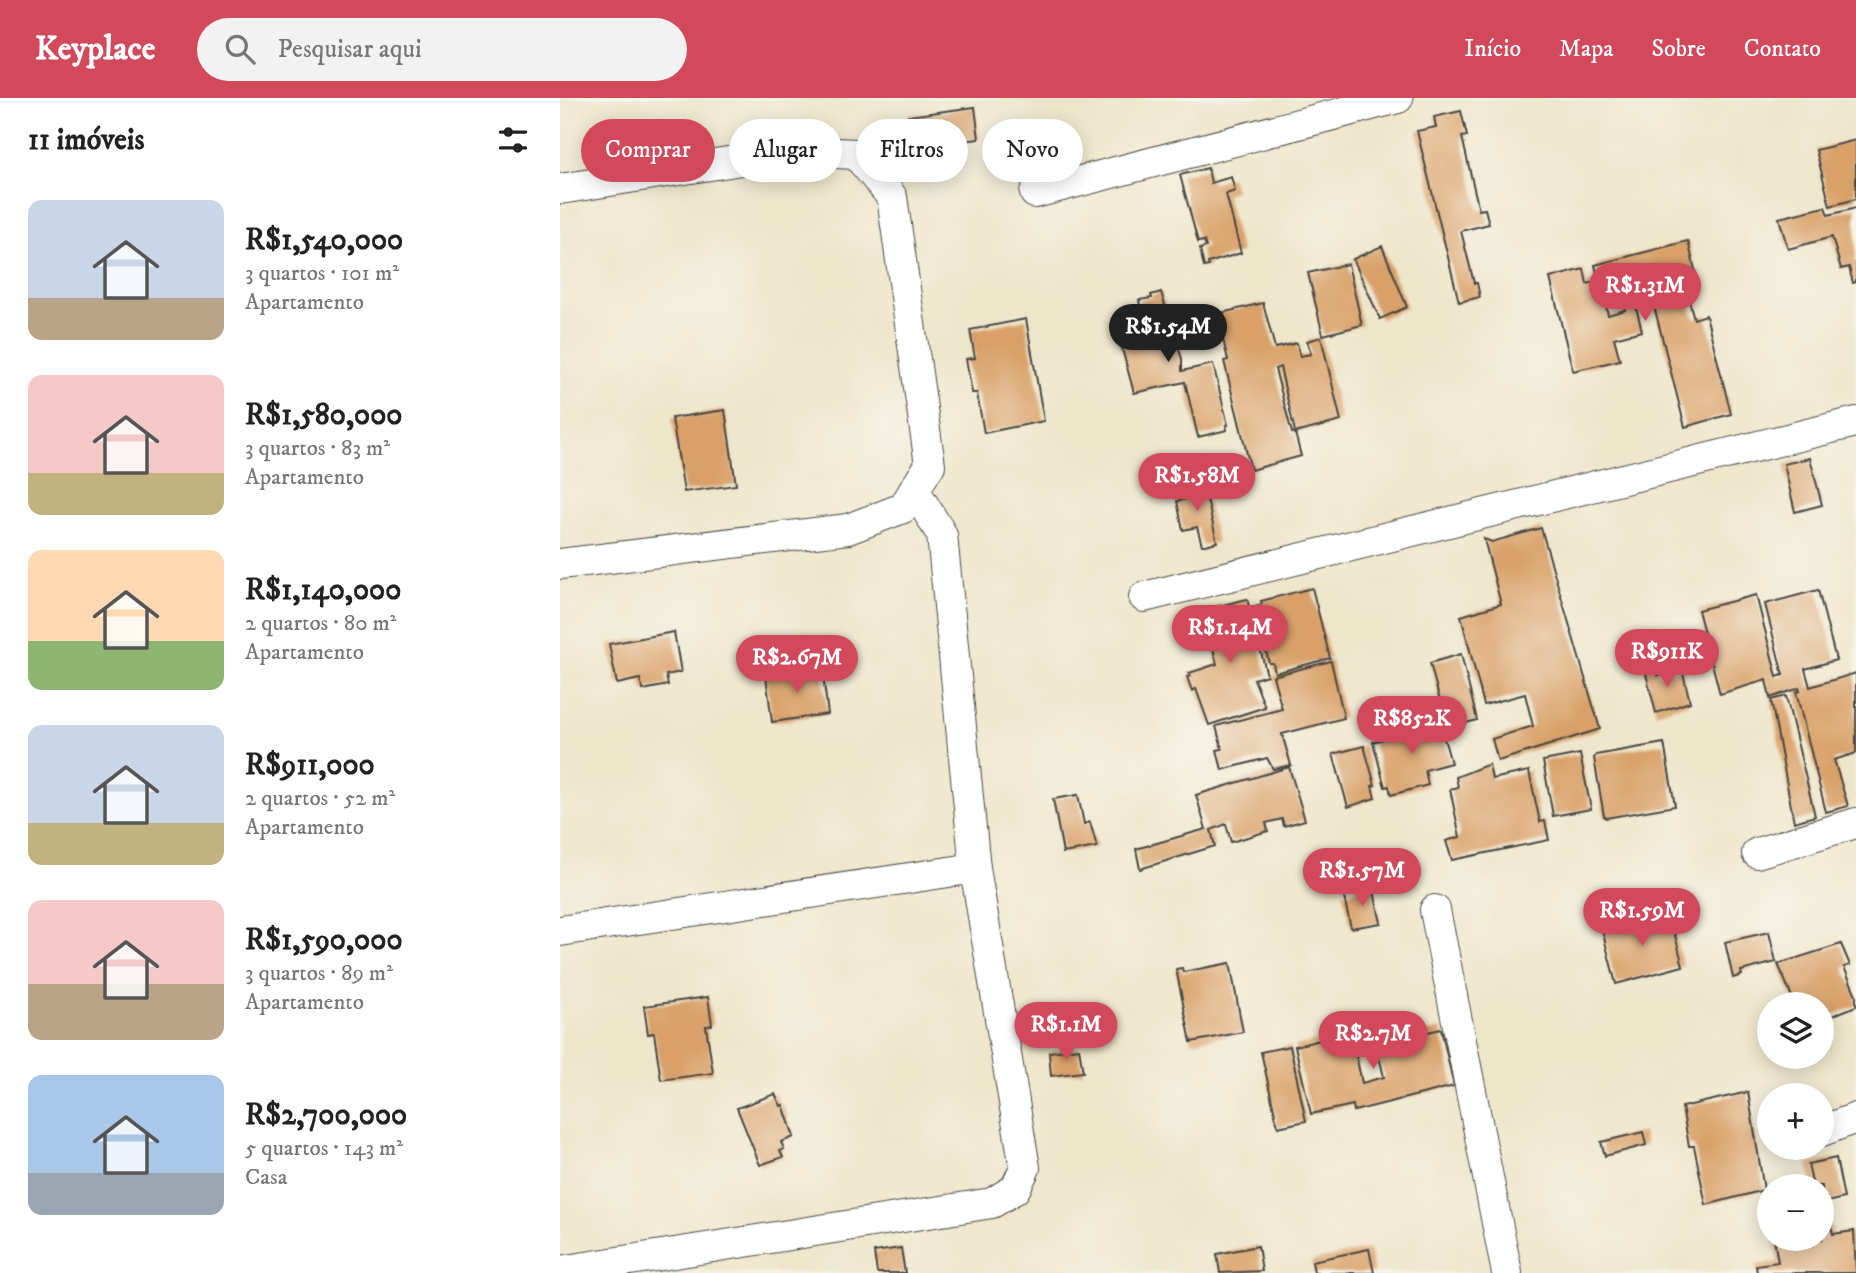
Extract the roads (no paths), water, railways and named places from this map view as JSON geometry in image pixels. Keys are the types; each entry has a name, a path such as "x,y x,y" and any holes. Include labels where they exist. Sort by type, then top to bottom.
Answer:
{"street":[{"path":"1035,193 1398,98"},
{"path":"560,189 797,151 856,154 892,197 930,465 903,508 848,529 560,565"},
{"path":"1144,597 1856,422"},
{"path":"560,1271 992,1203 1015,1189 1025,1168 975,868 942,534 914,489"},
{"path":"1757,853 1856,823"},
{"path":"560,931 975,868"},
{"path":"1435,910 1507,1273"},
{"path":"1834,1126 1856,1118"}]}
